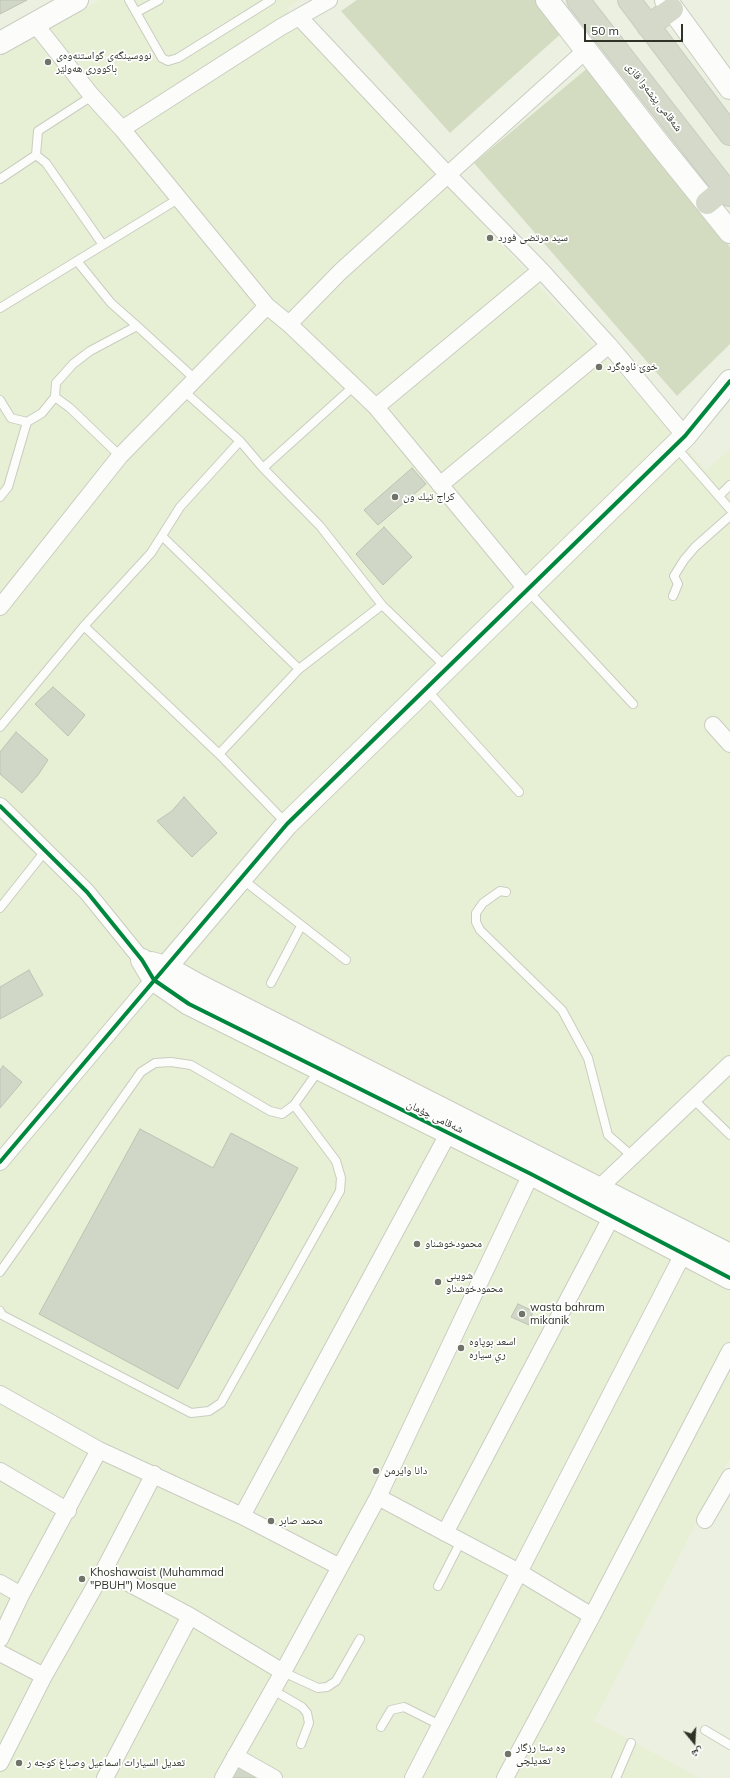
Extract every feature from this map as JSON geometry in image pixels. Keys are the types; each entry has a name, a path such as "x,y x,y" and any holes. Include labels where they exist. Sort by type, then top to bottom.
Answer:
{"highway":[{"name":"شەقامی پێشەوا قازی","path":"578,0 728,191"},
{"path":"629,0 730,134"},
{"path":"648,26 669,4"},
{"path":"707,203 728,191"}],"street":[{"path":"0,43 77,0"},
{"path":"122,129 281,28 329,0"},
{"path":"547,0 585,51 730,232"},
{"path":"669,4 730,88"},
{"path":"300,18 447,174 541,270 609,345 685,436"},
{"path":"35,24 92,96 122,129 267,306 290,324 376,407 528,591"},
{"path":"290,324 340,271 585,51"},
{"path":"376,407 541,270"},
{"path":"0,607 120,456 185,392 267,306"},
{"path":"440,484 609,345"},
{"path":"685,436 730,381"},
{"path":"0,1162 240,877 287,824 425,688 528,591 685,436 730,395"},
{"path":"713,725 730,744"},
{"path":"0,806 87,892 142,960"},
{"name":"شەقامی چۆمان","path":"142,960 194,995 320,1070 531,1174 730,1278"},
{"name":"شەقامی چۆمان","path":"194,995 599,1188 729,1253"},
{"path":"599,1188 692,1098 730,1064"},
{"path":"242,1516 448,1134"},
{"path":"222,1778 283,1672 378,1497 531,1174"},
{"path":"445,1533 612,1216"},
{"path":"413,1778 683,1254"},
{"path":"505,1778 592,1616 730,1350"},
{"path":"0,1394 99,1450 154,1474 242,1516 340,1567"},
{"path":"0,1639 21,1594 68,1511 99,1450"},
{"path":"0,1471 68,1511"},
{"path":"1,1759 44,1676 104,1570 154,1474"},
{"path":"706,1520 730,1477"},
{"path":"378,1497 518,1572 592,1616"},
{"path":"104,1570 190,1616 283,1672"},
{"path":"0,1583 21,1594"},
{"path":"105,1778 190,1616"},
{"path":"0,1653 44,1676"},
{"path":"234,1756 274,1778"}],"lane":[{"path":"129,0 162,58 168,61 178,58 272,0"},
{"path":"137,12 159,0"},
{"path":"36,155 38,131 92,96"},
{"path":"0,179 36,155"},
{"path":"36,155 46,163 103,245"},
{"path":"0,308 178,199"},
{"path":"77,261 111,304 196,380"},
{"path":"0,497 8,487 27,422 42,413 55,397 56,383 73,364 90,351 137,326"},
{"path":"263,468 354,386"},
{"path":"185,392 240,442 263,468 320,526 382,605 447,668"},
{"path":"55,397 70,408 120,456"},
{"path":"0,400 11,418 27,422"},
{"path":"685,436 719,496 730,509"},
{"path":"0,727 84,626 151,553 180,507 240,442"},
{"path":"719,496 730,485"},
{"path":"673,596 678,584 674,576 684,560 695,547 730,516"},
{"path":"162,536 299,669"},
{"path":"528,591 633,704"},
{"path":"219,754 299,669 382,605"},
{"path":"84,626 219,754 287,824"},
{"path":"425,688 520,792"},
{"path":"0,908 46,850"},
{"path":"240,877 346,960"},
{"path":"506,892 500,891 483,902 476,913 476,922 480,930 562,1010 588,1058 608,1135 632,1156"},
{"path":"271,983 302,926"},
{"path":"0,1272 141,1072 155,1063 171,1062 191,1065 270,1111 282,1114 294,1105 320,1070"},
{"path":"692,1098 730,1135"},
{"path":"0,1311 2,1315 191,1413 209,1411 220,1403 340,1191 341,1178 336,1162 294,1105"},
{"path":"438,1586 461,1541"},
{"path":"283,1672 318,1688 327,1687 336,1681 360,1639"},
{"path":"273,1690 302,1707 307,1713 309,1723 301,1744"},
{"path":"381,1727 391,1710 404,1707 440,1725"},
{"path":"705,1730 730,1744"},
{"path":"616,1778 631,1743"}],"shaded area":[{"path":"100,0 300,0 287,8 706,470 730,449 730,1458 594,1721 700,1778 0,1778 0,55"},
{"path":"357,0 540,0 564,31 450,133 341,11"},
{"path":"590,66 730,247 730,344 677,396 474,163"}],"building":[{"path":"0,0 27,0 0,14"},
{"name":"كراج تيك ون","path":"412,468 426,484 378,525 364,510"},
{"path":"384,527 412,557 383,585 356,554"},
{"path":"53,687 85,715 68,736 35,704"},
{"path":"16,732 48,760 38,775 22,793 0,774 0,752"},
{"path":"184,797 217,833 192,857 157,821 172,811"},
{"path":"29,970 43,995 0,1019 0,987"},
{"path":"3,1066 22,1082 0,1108 0,1070"},
{"path":"140,1129 213,1168 231,1133 298,1168 178,1389 39,1314"},
{"name":"wasta bahram mikanik","path":"518,1304 533,1311 529,1325 511,1317"},
{"path":"235,1756 274,1778 222,1778"}],"cycle path":[{"path":"0,1162 287,824 685,436 730,381"},
{"path":"0,806 87,892 142,960 154,980 189,1004 531,1174 730,1278"}],"place":[{"name":"نووسینگەی گواستنەوەی باکووری هەولێر","path":"48,62"},
{"name":"سيد مرتضى فورد","path":"490,238"},
{"name":"خوێ ئاوەگرد","path":"599,367"},
{"name":"كراج تيك ون","path":"395,497"},
{"name":"محمودخوشناو","path":"417,1244"},
{"name":"شوينى محمودخوشناو","path":"438,1282"},
{"name":"wasta bahram mikanik","path":"522,1314"},
{"name":"اسعد بوپاوه ري سياره","path":"461,1348"},
{"name":"دانا وایرمن","path":"376,1471"},
{"name":"محمد صابر","path":"271,1521"},
{"name":"Khoshawaist (Muhammad \"PBUH\") Mosque","path":"82,1579"},
{"name":"وه ستا رزگار تعديلچى","path":"508,1754"},
{"name":"تعديل السيارات اسماعيل وصباغ كوجه ر","path":"19,1763"}]}
